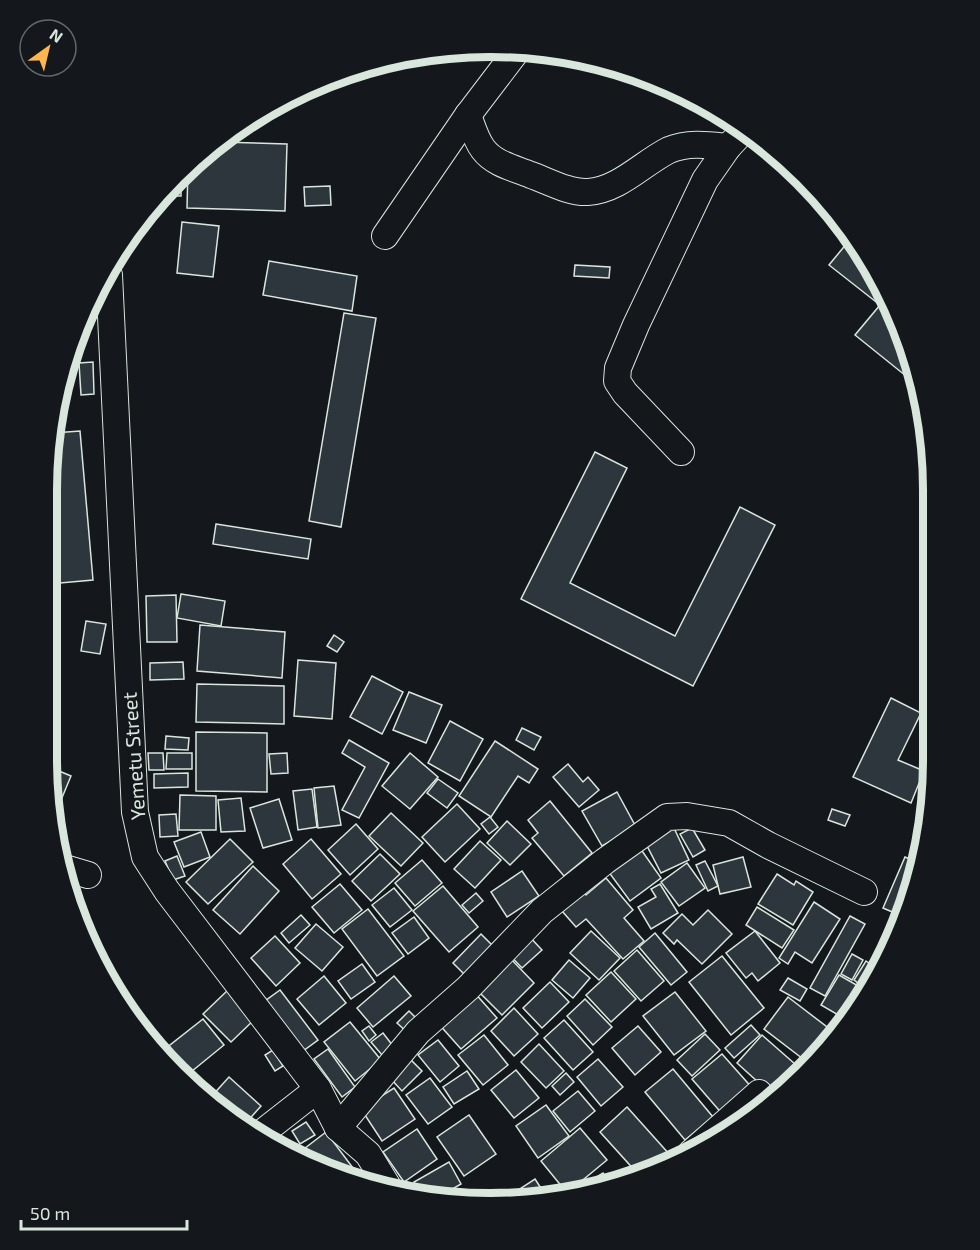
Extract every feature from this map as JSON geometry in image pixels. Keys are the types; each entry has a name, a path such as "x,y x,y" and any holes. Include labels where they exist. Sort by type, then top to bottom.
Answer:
{"street":[{"path":"385,236 468,115 512,58"},
{"path":"468,115 483,149 497,162 573,190 587,192 599,190 627,177 670,150 736,138"},
{"path":"681,452 624,393 617,381 618,368 705,180 736,138"},
{"name":"Yemetu Street","path":"109,284 135,812 145,857 167,891 318,1089 338,1128 368,1154 384,1179"},
{"path":"338,1128 418,1032 468,988 542,911 605,861 668,817 687,816 729,823 768,845 864,892"},
{"path":"72,870 88,875"},
{"path":"265,1130 318,1089"},
{"path":"723,1125 759,1093"}],"building":[{"path":"231,142 287,144 285,211 187,208 188,181"},
{"path":"330,186 331,205 305,206 304,187"},
{"path":"181,187 181,196 173,196"},
{"path":"182,222 219,226 213,277 177,273"},
{"path":"846,244 865,274 890,324 908,377 855,335 880,305 829,265"},
{"path":"269,261 357,276 352,311 263,295"},
{"path":"575,265 610,267 609,278 574,276"},
{"path":"344,313 376,318 341,527 309,521"},
{"path":"93,362 94,394 81,395 79,363"},
{"path":"80,431 93,580 57,583 57,490 61,432"},
{"path":"595,452 627,468 570,583 675,636 740,507 775,525 693,686 521,599"},
{"path":"216,524 311,539 308,559 213,544"},
{"path":"181,594 225,601 221,626 177,618"},
{"path":"176,595 177,642 147,642 146,596"},
{"path":"86,621 106,624 100,654 81,651"},
{"path":"200,625 285,632 282,678 197,671"},
{"path":"334,635 344,642 337,652 327,646"},
{"path":"298,660 336,663 332,719 294,716"},
{"path":"183,662 184,679 150,680 150,663"},
{"path":"372,676 403,692 382,734 350,717"},
{"path":"197,684 284,686 284,724 196,722"},
{"path":"409,692 442,705 426,743 393,730"},
{"path":"891,698 921,713 898,760 923,770 911,803 853,777"},
{"path":"450,721 483,739 460,781 428,763"},
{"path":"522,728 541,737 534,750 516,740"},
{"path":"196,732 267,733 267,792 196,791"},
{"path":"166,736 189,738 188,750 165,749"},
{"path":"349,740 389,763 359,818 342,810 365,767 342,753"},
{"path":"495,741 538,769 529,783 518,776 491,817 459,796"},
{"path":"148,753 163,753 164,770 149,770"},
{"path":"167,753 192,753 192,769 166,769"},
{"path":"287,753 288,773 271,774 269,754"},
{"path":"410,753 438,777 410,809 382,786"},
{"path":"568,764 583,782 588,777 599,790 579,807 553,777"},
{"path":"57,770 71,776 60,803"},
{"path":"188,773 188,787 154,788 154,774"},
{"path":"438,779 458,793 447,808 427,793"},
{"path":"334,786 341,825 318,828 314,788"},
{"path":"312,789 317,827 298,830 293,791"},
{"path":"617,792 636,827 602,846 582,811"},
{"path":"180,795 216,796 216,830 179,830"},
{"path":"241,798 245,831 221,832 218,800"},
{"path":"279,799 292,840 263,848 250,808"},
{"path":"550,801 592,853 564,876 532,838 538,833 528,820"},
{"path":"457,804 480,829 445,862 422,837"},
{"path":"832,809 850,815 845,826 828,820"},
{"path":"391,813 423,843 401,866 369,836"},
{"path":"176,814 178,836 160,837 159,815"},
{"path":"490,817 498,827 489,834 481,824"},
{"path":"507,821 531,844 510,865 487,843"},
{"path":"356,824 378,849 350,875 328,850"},
{"path":"674,828 689,860 661,873 645,842"},
{"path":"692,828 705,850 693,857 680,834"},
{"path":"201,832 210,857 184,867 174,842"},
{"path":"230,839 253,862 208,904 186,882"},
{"path":"311,839 341,874 312,899 283,864"},
{"path":"480,841 501,860 475,888 454,869"},
{"path":"640,848 661,878 630,901 608,871"},
{"path":"380,854 400,874 371,901 352,881"},
{"path":"177,856 185,876 173,880 165,861"},
{"path":"743,857 751,887 720,894 713,865"},
{"path":"905,857 911,859 895,913 883,908"},
{"path":"422,860 442,883 415,906 395,883"},
{"path":"705,861 718,886 708,891 696,865"},
{"path":"687,863 705,888 679,906 661,882"},
{"path":"253,866 279,891 240,934 213,910"},
{"path":"522,871 539,896 507,917 491,892"},
{"path":"777,874 794,885 796,881 813,892 793,925 758,904"},
{"path":"606,878 633,910 624,918 644,941 623,959 586,919 576,927 562,911 584,892 586,895"},
{"path":"340,884 362,910 334,933 312,907"},
{"path":"660,884 678,913 651,929 638,907 656,897 651,889"},
{"path":"443,886 478,927 449,952 413,911"},
{"path":"394,888 412,910 390,927 372,905"},
{"path":"476,893 483,901 469,913 462,905"},
{"path":"814,902 840,919 812,963 795,952 788,964 779,958"},
{"path":"757,907 794,930 782,948 746,925"},
{"path":"368,909 404,956 377,976 342,929"},
{"path":"708,910 732,934 702,964 677,940 674,944 663,933 682,914 693,925"},
{"path":"301,915 310,925 289,943 281,933"},
{"path":"850,916 865,924 825,996 810,988"},
{"path":"414,917 429,938 408,954 392,933"},
{"path":"316,924 343,947 322,971 295,948"},
{"path":"591,931 620,958 599,980 570,953"},
{"path":"755,931 780,963 758,981 752,973 746,978 726,953"},
{"path":"526,933 542,950 522,968 506,951"},
{"path":"655,933 687,972 671,985 639,947"},
{"path":"481,934 493,946 465,975 453,963"},
{"path":"275,936 300,963 276,986 251,958"},
{"path":"637,950 664,981 641,1001 614,971"},
{"path":"852,954 863,960 852,980 841,974"},
{"path":"722,956 764,1008 731,1035 689,982"},
{"path":"510,958 534,983 502,1015 477,990"},
{"path":"569,960 590,978 573,998 552,980"},
{"path":"866,961 871,965 860,985 854,980"},
{"path":"362,964 375,982 351,999 338,981"},
{"path":"611,972 636,999 611,1022 586,995"},
{"path":"839,975 859,986 840,1016 821,1005"},
{"path":"324,976 346,1003 319,1025 297,999"},
{"path":"394,976 411,996 373,1027 357,1008"},
{"path":"788,978 807,989 800,1001 780,990"},
{"path":"550,982 569,1002 542,1028 523,1008"},
{"path":"228,990 256,1018 231,1042 203,1014"},
{"path":"280,990 318,1040 303,1051 265,1001"},
{"path":"473,991 497,1018 461,1049 437,1022"},
{"path":"675,992 706,1031 674,1055 643,1016"},
{"path":"788,997 830,1029 803,1059 764,1029"},
{"path":"585,999 612,1027 593,1045 567,1016"},
{"path":"514,1008 538,1034 514,1056 491,1031"},
{"path":"409,1011 419,1021 408,1033 397,1023"},
{"path":"203,1019 224,1045 191,1072 167,1048"},
{"path":"564,1020 593,1052 573,1070 544,1038"},
{"path":"350,1022 381,1060 355,1081 324,1042"},
{"path":"751,1025 760,1035 734,1058 725,1048"},
{"path":"369,1026 376,1035 369,1041 362,1031"},
{"path":"638,1026 661,1052 635,1075 612,1048"},
{"path":"383,1033 393,1046 382,1055 371,1042"},
{"path":"705,1034 720,1050 692,1076 677,1060"},
{"path":"484,1035 508,1065 483,1085 458,1055"},
{"path":"762,1035 795,1064 769,1092 737,1063"},
{"path":"438,1040 459,1066 440,1082 418,1055"},
{"path":"539,1044 564,1071 546,1088 521,1062"},
{"path":"328,1049 355,1087 342,1097 314,1059"},
{"path":"273,1050 283,1066 275,1071 265,1055"},
{"path":"722,1054 754,1090 724,1116 692,1079"},
{"path":"410,1059 422,1071 402,1091 390,1078"},
{"path":"598,1059 623,1087 601,1106 577,1077"},
{"path":"673,1069 713,1117 685,1140 645,1092"},
{"path":"516,1070 539,1098 514,1118 491,1090"},
{"path":"467,1071 479,1089 454,1104 443,1087"},
{"path":"566,1073 574,1082 560,1095 552,1086"},
{"path":"229,1077 261,1106 249,1120 214,1094"},
{"path":"430,1078 452,1107 428,1124 406,1095"},
{"path":"394,1088 415,1119 382,1141 361,1109"},
{"path":"578,1091 595,1111 570,1132 553,1111"},
{"path":"546,1105 569,1136 538,1158 516,1126"},
{"path":"627,1107 669,1154 633,1169 600,1132"},
{"path":"469,1115 496,1154 464,1176 437,1137"},
{"path":"306,1122 315,1135 300,1144 292,1131"},
{"path":"580,1128 607,1160 578,1184 562,1187 541,1161"},
{"path":"417,1129 437,1159 404,1182 383,1152"},
{"path":"326,1132 356,1171 324,1160 302,1150"},
{"path":"449,1162 461,1184 450,1191 417,1187 414,1182"},
{"path":"603,1173 605,1177 602,1178 590,1181"},
{"path":"535,1179 542,1190 518,1192 515,1192"}]}
